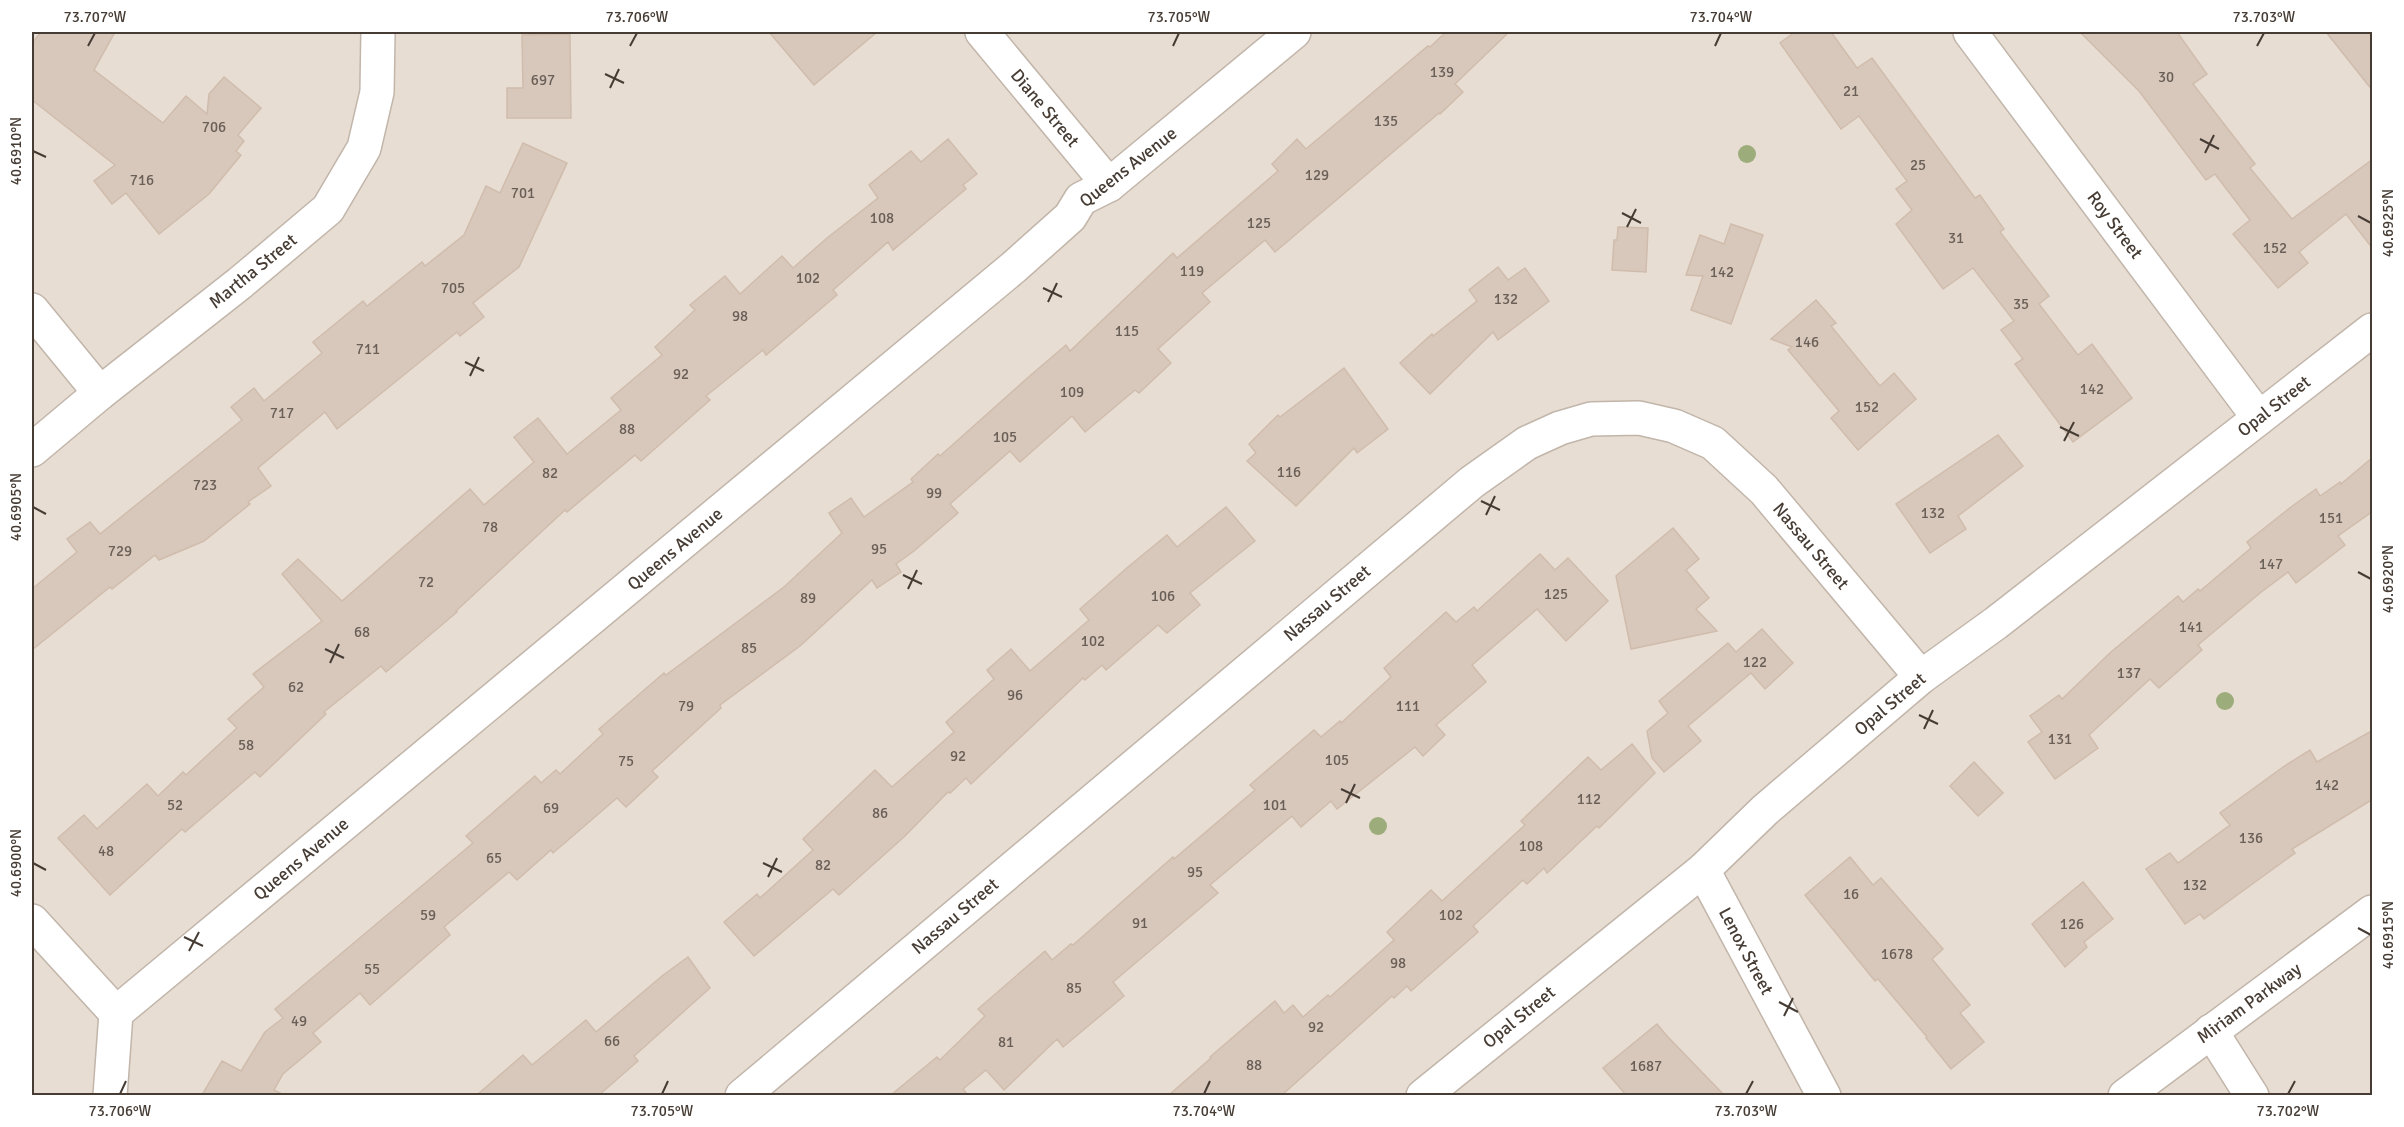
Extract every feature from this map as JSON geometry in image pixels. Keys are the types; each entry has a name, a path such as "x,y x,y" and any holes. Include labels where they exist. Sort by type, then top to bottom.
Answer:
{"street":[{"name":"Martha Street","path":"32,450 100,393 240,283 328,208 364,148 378,92 378,32"},
{"name":"Diane Street","path":"982,32 1109,185"},
{"name":"Queens Avenue","path":"116,1013 1014,267 1070,217 1081,199 1109,185 1294,32"},
{"name":"Roy Street","path":"1970,32 2259,418"},
{"path":"32,310 100,393"},
{"name":"Opal Street","path":"1423,1095 1702,870 1765,810 1922,677 2006,616 2373,330"},
{"name":"Nassau Street","path":"742,1095 1472,482 1527,443 1560,428 1591,419 1639,418 1674,426 1713,443 1764,490 1922,677"},
{"name":"Lenox Street","path":"1702,870 1824,1095"},
{"name":"Miriam Parkway","path":"2125,1095 2373,912"},
{"path":"32,921 116,1013 110,1095"},
{"path":"2211,1031 2252,1095"}],"shaded area":[{"path":"32,32 2372,32 2372,1095 32,1095"}],"building":[{"path":"41,32 115,32 94,70 163,123 186,96 207,114 209,94 224,77 261,108 238,135 244,141 236,151 241,155 209,194 159,234 126,193 112,204 94,181 115,165 32,100 32,43"},
{"path":"769,32 877,32 814,85"},
{"path":"1446,32 1509,32 1455,84 1463,92 1440,114 1275,252 1265,240 1202,293 1210,302 1158,349 1171,363 1139,393 1135,390 1085,432 1072,416 1020,462 1010,451 950,504 958,513 896,564 901,572 877,588 872,580 800,646 720,705 721,708 652,771 658,777 626,807 617,798 553,853 551,850 517,880 509,872 444,927 450,935 370,1005 360,993 313,1033 321,1042 283,1074 274,1090 284,1095 202,1095 222,1061 241,1071 265,1032 283,1018 275,1009 473,843 466,836 535,776 541,783 556,770 560,774 603,734 599,729 664,673 666,675 784,587 842,533 829,513 851,498 864,517 913,482 911,479 938,454 940,456 1066,345 1070,351 1173,253 1177,258 1278,171 1272,164 1297,139 1306,149"},
{"path":"1795,32 1831,32 1857,68 1872,58 1975,198 1980,195 2004,229 2000,232 2049,296 2039,304 2078,355 2092,344 2132,398 2073,442 2015,364 2023,359 2001,330 2014,321 1973,268 1943,289 1896,224 1912,210 1896,189 1907,181 1859,116 1841,129 1780,43"},
{"path":"2080,32 2177,32 2207,74 2193,84 2255,164 2250,168 2292,219 2373,159 2373,249 2346,214 2299,252 2308,263 2278,288 2233,234 2250,220 2215,174 2206,180 2139,91"},
{"path":"2326,32 2373,32 2373,91"},
{"path":"570,34 571,118 507,118 507,88 523,88 522,35"},
{"path":"948,139 977,174 963,185 966,189 893,250 888,242 833,290 837,295 766,355 763,350 706,396 710,400 641,461 635,455 567,512 565,510 457,612 386,672 381,666 324,712 326,714 260,777 255,772 185,832 182,829 110,895 58,838 84,815 97,829 147,784 158,796 183,772 186,775 237,728 228,719 264,687 253,674 322,621 282,574 298,559 342,601 470,489 484,505 534,462 514,437 538,418 567,454 621,410 611,398 662,355 655,347 695,310 690,305 725,276 740,294 782,256 793,268 878,198 869,185 911,151 921,162"},
{"path":"523,143 567,163 519,267 473,303 484,317 460,336 457,332 337,429 325,412 258,468 271,486 248,502 250,504 204,541 159,560 155,555 112,589 110,587 32,650 32,589 77,552 67,539 90,522 100,534 242,420 231,407 254,388 264,401 322,353 313,342 363,301 367,306 422,262 425,266 464,235 486,186 500,193"},
{"path":"1731,224 1763,235 1731,324 1691,310 1703,276 1686,275 1700,235 1724,244"},
{"path":"1618,227 1648,228 1646,272 1612,270 1614,240 1617,240"},
{"path":"1498,267 1508,280 1525,268 1549,301 1498,340 1493,332 1430,394 1400,363 1432,334 1433,336 1477,301 1469,290"},
{"path":"1816,300 1836,323 1831,326 1880,386 1894,373 1916,399 1858,450 1831,418 1839,411 1788,350 1792,347 1771,339"},
{"path":"1344,368 1388,429 1357,453 1354,448 1296,506 1247,461 1256,453 1249,444 1278,415 1280,417"},
{"path":"1998,435 2023,466 1958,516 1966,529 1930,553 1896,504"},
{"path":"2373,457 2373,511 2338,536 2345,545 2296,583 2288,572 2260,593 2198,645 2202,650 2159,688 2150,679 2089,735 2098,748 2055,779 2028,742 2042,732 2030,716 2059,695 2062,699 2111,652 2178,596 2183,602 2198,589 2200,591 2251,548 2247,542 2291,507 2316,489 2320,496 2340,482 2341,484"},
{"path":"1226,507 1255,541 1190,593 1200,605 1167,633 1158,625 1106,670 1102,665 1085,680 1083,678 971,784 966,778 950,793 948,792 905,836 839,895 833,889 754,956 724,922 757,894 760,898 813,850 803,839 875,770 892,787 954,732 946,722 994,679 987,670 1011,649 1030,671 1089,620 1080,609 1128,567 1167,535 1177,547"},
{"path":"1673,528 1699,559 1686,570 1709,598 1696,609 1717,631 1631,649 1616,576"},
{"path":"1540,554 1555,570 1568,558 1608,601 1566,641 1537,609 1472,665 1486,682 1436,725 1445,735 1423,756 1415,747 1337,809 1331,801 1301,827 1292,816 1210,885 1218,893 1113,982 1124,996 1063,1047 1057,1039 1004,1090 986,1070 963,1089 968,1095 891,1095 937,1057 940,1060 985,1016 978,1009 1045,951 1052,960 1071,944 1073,945 1173,857 1174,859 1255,790 1250,785 1314,730 1321,737 1340,721 1341,723 1391,677 1384,668 1446,612 1456,622 1474,607 1477,611"},
{"path":"1762,629 1793,663 1765,689 1751,673 1688,726 1701,741 1664,772 1652,758 1647,731 1668,713 1659,701 1728,643 1736,652"},
{"path":"2373,730 2373,799 2292,849 2295,853 2204,919 2200,914 2185,924 2146,869 2170,853 2178,863 2230,825 2220,813 2310,750 2317,762"},
{"path":"1632,744 1655,773 1599,828 1597,826 1547,873 1544,868 1527,884 1523,880 1473,926 1478,932 1411,991 1407,986 1394,998 1392,996 1282,1095 1169,1095 1275,1001 1284,1013 1293,1005 1303,1017 1328,995 1330,997 1394,940 1387,932 1431,890 1442,901 1525,825 1521,821 1588,757 1601,770"},
{"path":"1974,762 2003,793 1978,816 1950,786"},
{"path":"1850,857 1873,885 1881,878 1943,949 1932,959 1970,1005 1960,1013 1984,1042 1951,1069 1927,1037 1878,979 1875,981 1805,895"},
{"path":"2083,882 2113,919 2084,942 2087,947 2065,967 2032,924"},
{"path":"688,957 710,988 634,1056 638,1061 599,1095 477,1095 523,1055 532,1065 586,1020 596,1032"},
{"path":"1657,1024 1724,1095 1626,1095 1603,1068"}]}
